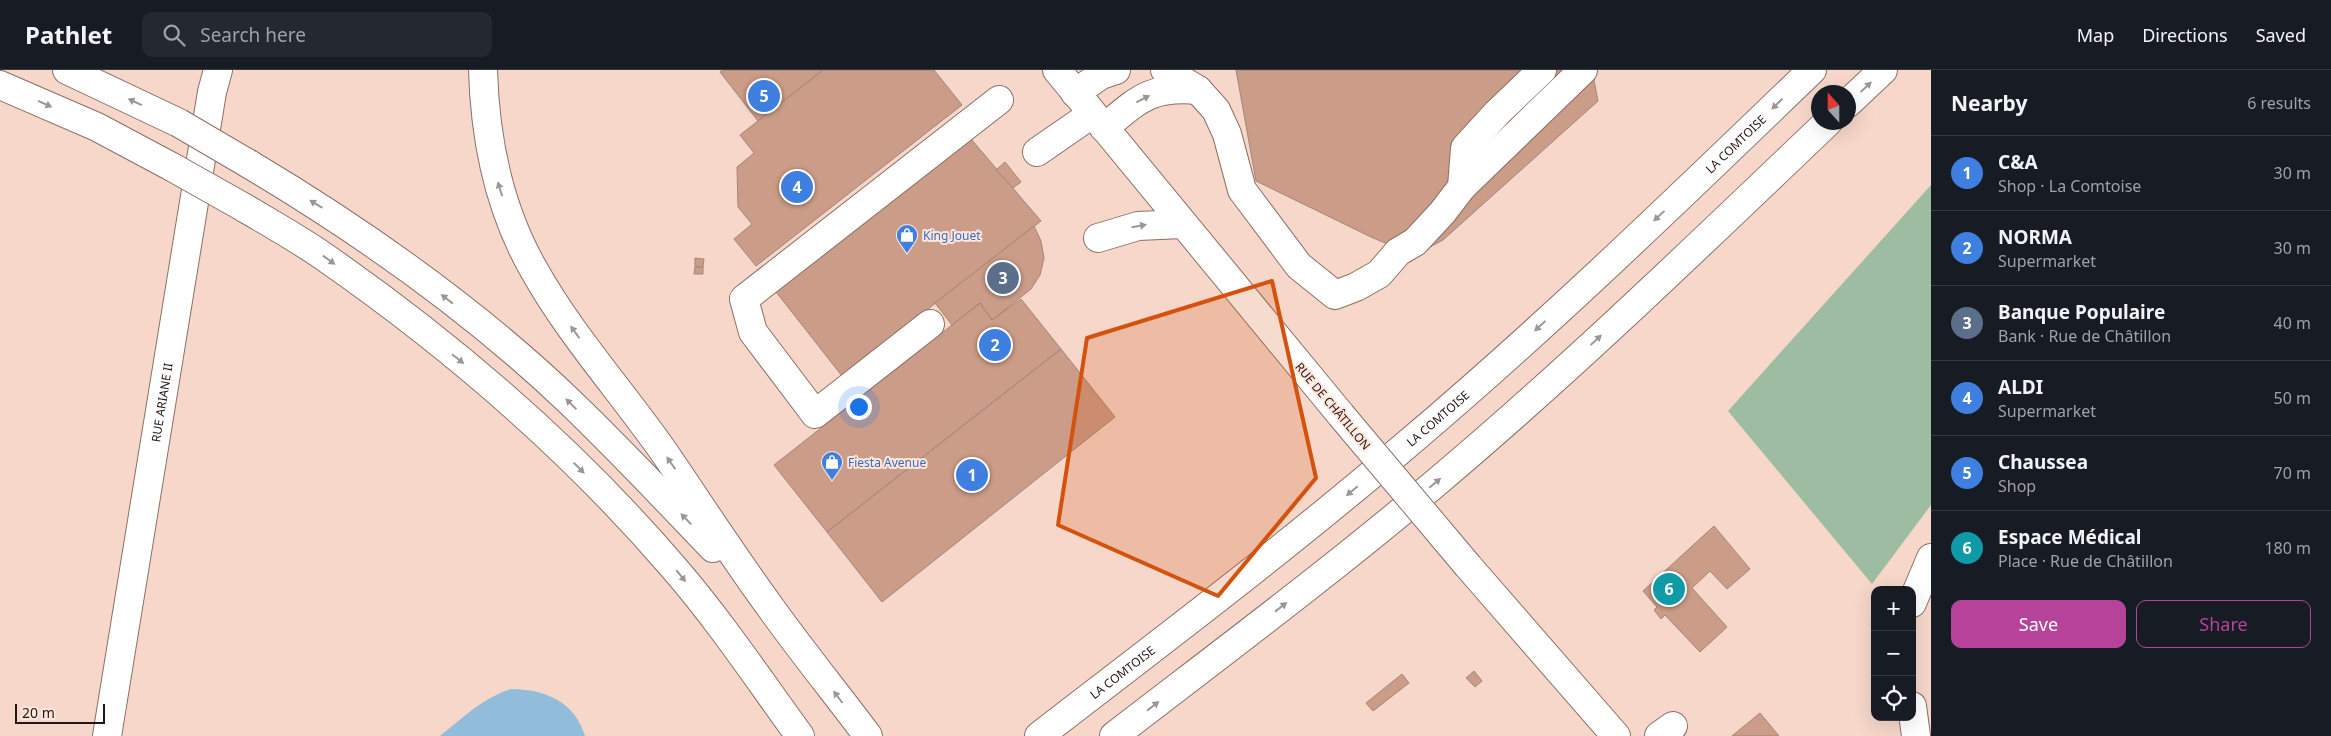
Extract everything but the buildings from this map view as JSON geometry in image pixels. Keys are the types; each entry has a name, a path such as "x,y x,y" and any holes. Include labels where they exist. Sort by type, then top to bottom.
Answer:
{"main road":[{"path":"67,70 179,123 324,209 397,260 483,327 569,401 768,604"},
{"name":"RUE ARIANE II","path":"107,736 211,102 218,70"},
{"path":"483,70 491,152 498,184 511,222 533,268 554,303 664,453 768,604 868,736"},
{"name":"RUE DE CHÂTILLON","path":"1057,70 1341,415 1468,566 1616,736"},
{"path":"1075,93 1102,75 1116,70"},
{"path":"1165,70 1198,90 1216,110 1227,134 1242,190 1251,204 1299,266 1335,295 1356,287 1378,274 1398,252 1415,242 1442,213 1462,187 1583,70"},
{"path":"1462,187 1465,148 1497,113 1542,70"},
{"name":"LA COMTOISE","path":"1039,736 1303,531 1407,445 1672,205 1812,70"},
{"path":"1856,96 1883,70"},
{"path":"0,85 97,127 243,207 321,255 387,302 465,364 559,448 625,514 675,568 716,620 800,736"},
{"path":"1037,152 1158,91 1176,88 1198,90"},
{"path":"930,324 815,414 752,332 744,298 999,100"},
{"path":"1114,736 1332,568 1438,481 1542,390 1819,130"},
{"path":"1098,238 1138,226 1182,224"},
{"path":"1916,594 1931,558"},
{"path":"1914,721 1916,736"}],"highlighted area":[{"path":"1272,281 1316,478 1218,596 1058,525 1087,338"}],"green space":[{"path":"1931,185 1931,505 1872,584 1728,411"}],"water":[{"path":"511,689 536,692 557,700 574,714 585,736 440,736 482,703"}],"place":[{"name":"Chaussea","path":"764,96"},
{"name":"ALDI","path":"797,187"},
{"name":"King Jouet","path":"907,254"},
{"name":"Banque Populaire","path":"1003,278"},
{"name":"NORMA","path":"995,345"},
{"name":"C&A","path":"972,475"},
{"name":"Fiesta Avenue","path":"832,481"},
{"name":"Espace Médical","path":"1669,589"}]}
